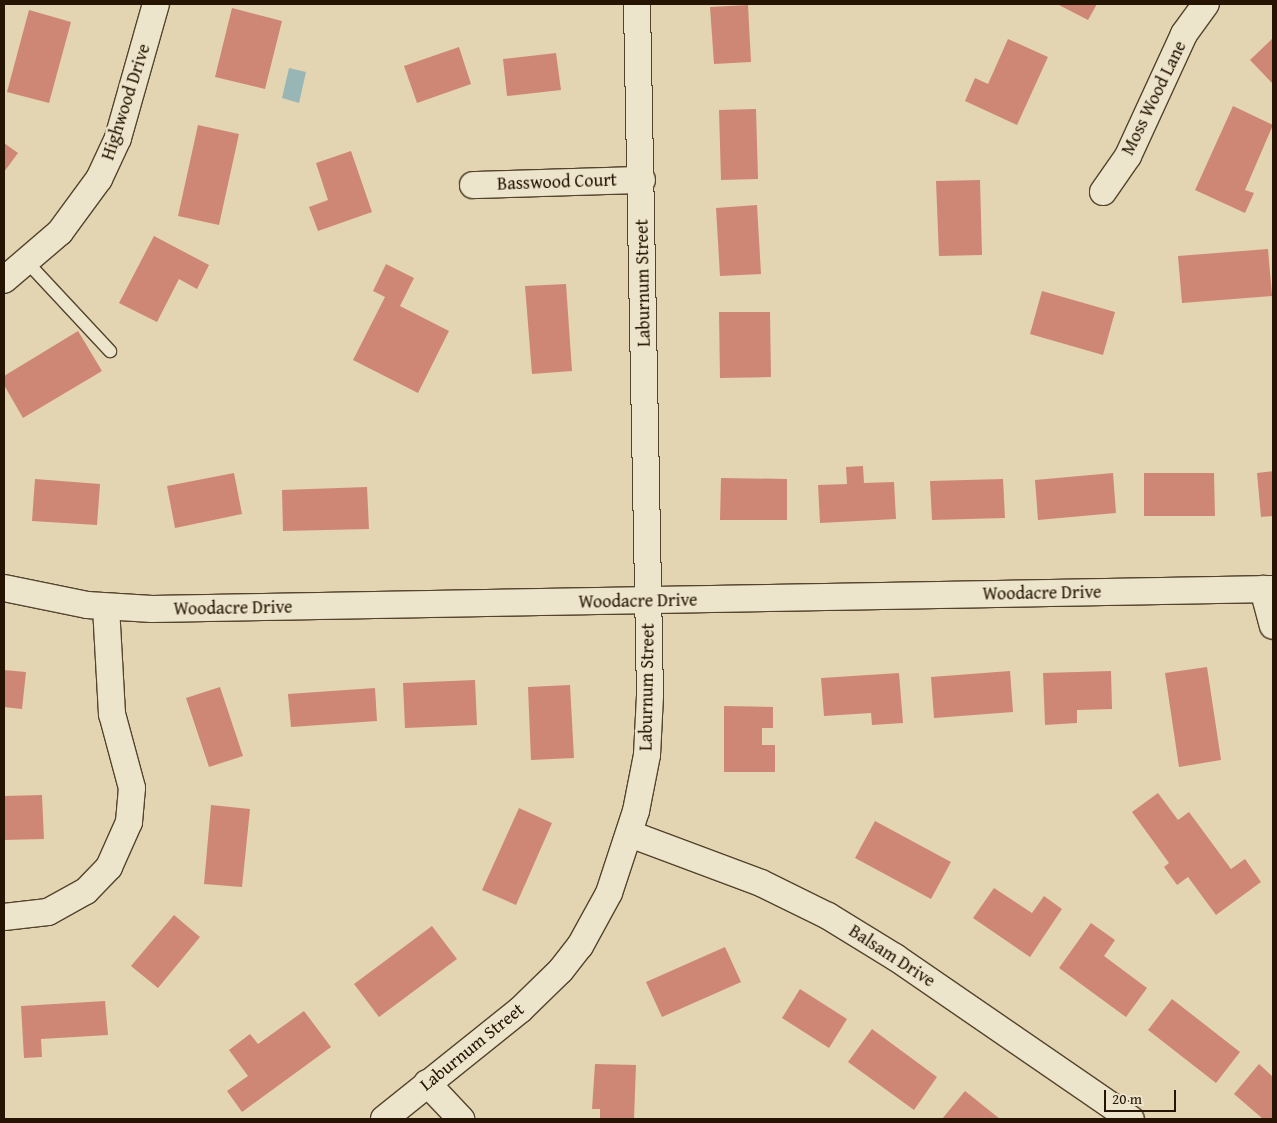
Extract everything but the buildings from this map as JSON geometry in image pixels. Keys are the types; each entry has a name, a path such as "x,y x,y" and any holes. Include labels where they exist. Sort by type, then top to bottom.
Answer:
{"street":[{"name":"Highwood Drive","path":"4,280 27,262 74,217 111,156 125,117 156,4"},
{"name":"Laburnum Street","path":"384,1119 520,1010 561,970 580,946 605,901 630,834 648,746 648,601 642,180 637,4"},
{"name":"Moss Wood Lane","path":"1103,192 1128,156 1184,34 1206,4"},
{"name":"Basswood Court","path":"473,185 642,180"},
{"name":"Woodacre Drive","path":"4,588 106,607 648,601 1268,589"},
{"path":"1268,589 1273,626"},
{"path":"4,917 32,916 74,900 98,881 109,867 126,830 132,788 112,714 106,607"},
{"name":"Balsam Drive","path":"630,834 761,883 828,916 895,957 1131,1119"},
{"path":"427,1083 461,1119"}],"lane":[{"path":"27,262 110,351"}],"water":[{"path":"289,68 306,72 299,103 282,98"}]}
